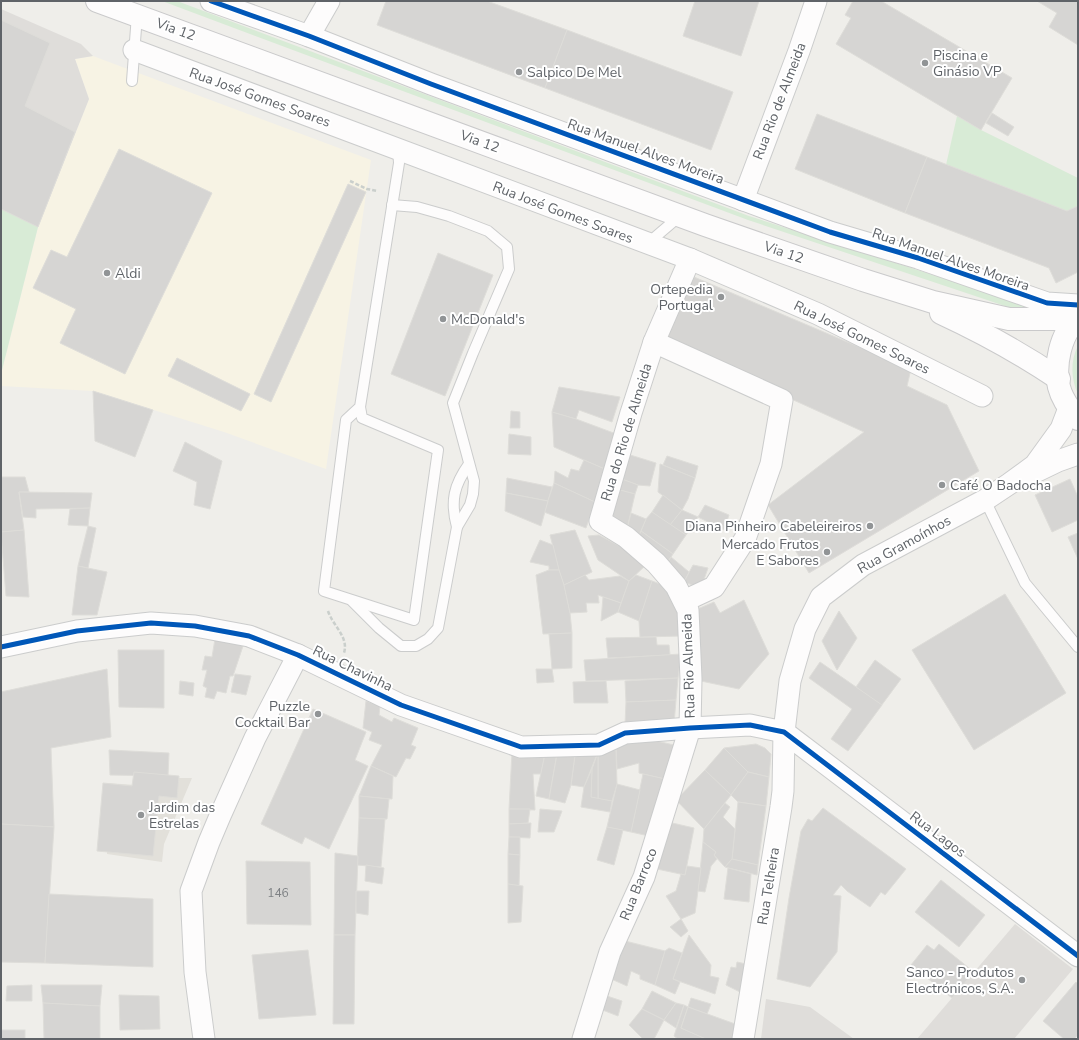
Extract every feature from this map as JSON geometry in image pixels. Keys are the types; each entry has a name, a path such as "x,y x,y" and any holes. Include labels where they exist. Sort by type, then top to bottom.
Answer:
{"main road":[{"name":"Via 12","path":"97,1 863,280 933,302 1009,319 1057,319 1078,314"},
{"name":"Via 12","path":"863,280 926,306 971,327 1030,359 1059,379"},
{"path":"1073,413 1059,387 1057,362 1063,340 1078,319"}],"street":[{"name":"Rua Manuel Alves Moreira","path":"211,1 309,36 431,84 830,232 918,258 1047,303 1078,305"},
{"path":"309,36 329,1"},
{"name":"Rua Rio de Almeida","path":"743,200 799,51 816,1"},
{"name":"Rua José Gomes Soares","path":"134,50 690,259 818,314 982,396"},
{"name":"Rua do Rio de Almeida","path":"600,521 631,413 654,342 690,259"},
{"path":"654,342 782,400 771,464 745,539 714,587 684,601"},
{"name":"Rua Gramoínhos","path":"784,732 788,692 792,674 805,629 822,598 863,565 985,500 1009,484 1034,465 1073,413"},
{"name":"Rua Gramoínhos","path":"1009,484 1058,461 1078,454"},
{"name":"Rua Rio Almeida","path":"600,521 626,538 656,563 676,586 688,610 691,679 690,728"},
{"name":"Rua Chavinha","path":"1,647 76,631 151,623 195,626 249,636 298,655 401,705 521,747 599,745 625,732 690,728 750,726 784,732"},
{"path":"204,1039 195,972 191,891 209,842 255,738 298,655"},
{"name":"Rua Barroco","path":"583,1039 610,952 644,877 690,728"},
{"name":"Rua Lagos","path":"784,732 1078,956"},
{"name":"Rua Telheira","path":"743,1039 781,807 783,791 784,732"}],"lane":[{"path":"132,81 137,15"},
{"path":"360,407 346,420 324,591 414,620 438,450 362,418 360,407 399,163 398,149"},
{"path":"349,599 379,628 401,646 416,646 428,638 438,628 457,527 470,505 474,481 453,403 473,352 509,269 507,247 488,230 418,207 392,205"},
{"path":"648,244 682,215"},
{"path":"457,527 454,514 455,491 460,477 469,464"},
{"path":"985,500 1025,584 1078,647"}],"path":[{"path":"350,181 367,189 380,191"},
{"path":"327,607 330,617 345,640 346,647 344,653"}],"shaded area":[{"path":"1,9 81,44 93,56 75,59 89,99 38,227 1,209"},
{"path":"93,56 371,160 326,469 224,432 93,391 1,386 1,374 38,227 89,99 75,59"},
{"name":"Jardim das Estrelas","path":"138,778 192,778 164,844 162,862 107,854 106,783 136,785"},
{"path":"1015,924 1073,969 1014,1039 917,1039"},
{"path":"766,999 810,1007 854,1039 761,1039"}],"green space":[{"path":"162,1 177,1 749,216 1030,306 1034,309 1014,309 748,220"},
{"path":"957,116 981,130 1078,178 1078,206 1067,211 946,165"},
{"path":"1,209 38,227 1,374"},
{"path":"1078,346 1078,394 1074,383 1072,370 1075,352"}],"building":[{"path":"386,1 487,1 567,30 545,88 377,25"},
{"path":"695,1 759,1 741,56 683,36"},
{"path":"853,1 881,1 1012,78 981,130 836,44 851,18 845,15"},
{"path":"1037,1 1078,1 1078,45 1049,27 1057,13"},
{"path":"1,20 50,43 25,106 75,132 38,227 1,209"},
{"path":"567,30 733,92 711,150 545,88"},
{"path":"992,113 1014,127 1008,136 986,123"},
{"path":"817,114 927,157 905,213 795,169"},
{"name":"Aldi","path":"119,149 212,193 125,374 60,343 76,309 33,288 51,250 67,257"},
{"path":"927,157 1067,211 1078,206 1078,272 1056,283 1049,268 905,213"},
{"path":"348,184 366,192 271,402 254,394"},
{"path":"438,253 493,275 445,396 391,374"},
{"path":"687,274 911,369 907,386 947,405 979,471 809,573 768,505 864,432 659,339"},
{"path":"177,358 250,394 241,411 168,376"},
{"path":"559,387 620,397 612,422 579,410 576,419 552,412"},
{"path":"93,391 153,410 135,457 95,441"},
{"path":"511,411 520,412 520,428 510,428"},
{"path":"552,412 619,435 607,470 554,447"},
{"path":"509,434 531,437 531,455 508,454"},
{"path":"185,442 222,461 210,509 194,505 197,482 173,471"},
{"path":"627,454 656,463 650,486 638,485 619,478"},
{"path":"667,456 698,466 695,478 663,465"},
{"path":"584,460 607,470 595,502 554,483 555,471 568,478 571,469 579,471"},
{"path":"660,464 695,478 688,499 682,510 658,492"},
{"path":"1,477 25,477 29,492 19,492 24,530 1,532"},
{"path":"507,478 552,487 548,501 506,493"},
{"path":"619,478 638,485 635,494 616,489"},
{"path":"1070,479 1078,497 1078,520 1052,532 1035,495"},
{"path":"554,483 595,502 586,528 544,512"},
{"path":"616,489 635,494 626,533 606,521"},
{"path":"19,492 92,493 90,508 36,509 36,518 23,517"},
{"path":"506,493 548,501 541,526 505,511"},
{"path":"663,495 682,510 670,525 652,512"},
{"path":"705,505 729,515 724,530 698,517"},
{"path":"90,508 88,526 68,525 70,509"},
{"path":"682,510 698,517 686,535 670,525"},
{"path":"652,512 686,535 673,554 641,531 646,519"},
{"path":"631,513 646,519 637,540 626,533"},
{"path":"88,526 96,528 88,568 78,566"},
{"path":"24,530 29,597 6,596 1,532"},
{"path":"575,530 592,572 564,585 550,535"},
{"path":"641,531 673,554 665,566 637,540"},
{"path":"1078,533 1078,559 1068,537"},
{"path":"599,535 636,555 647,564 629,581 598,560 588,536"},
{"path":"540,540 553,545 559,570 549,570 549,566 530,562"},
{"path":"671,557 689,572 684,582 665,566"},
{"path":"693,565 708,568 701,588 684,582"},
{"path":"78,566 107,572 97,615 72,615"},
{"path":"549,570 559,570 570,613 572,633 543,634 536,575"},
{"path":"585,575 589,580 620,576 629,581 621,603 598,595 599,603 586,603 587,612 570,613 564,585"},
{"path":"636,575 652,581 639,621 618,612 629,581"},
{"path":"652,581 668,587 675,599 682,636 640,637 639,621"},
{"path":"1005,594 1066,693 974,750 912,650"},
{"path":"603,597 621,603 618,612 601,621"},
{"path":"744,600 769,654 739,689 701,681 693,611 714,602 720,613"},
{"path":"839,611 857,638 837,670 822,641"},
{"path":"572,633 572,668 552,669 549,634"},
{"path":"656,637 657,645 669,645 670,655 608,658 606,638"},
{"path":"215,639 243,646 233,676 230,676 226,693 217,691 214,699 205,697 207,688 203,686 207,670 202,670 205,656 212,657"},
{"path":"118,650 164,650 164,708 119,707"},
{"path":"681,654 678,678 586,681 584,660"},
{"path":"875,660 901,679 881,706 856,687"},
{"path":"820,662 882,705 848,751 831,739 852,709 809,678"},
{"path":"107,669 111,737 51,748 54,827 1,824 1,692"},
{"path":"536,669 552,669 554,682 537,683"},
{"path":"235,674 251,676 246,695 231,692"},
{"path":"678,678 676,700 626,702 625,681"},
{"path":"180,681 194,683 193,696 179,694"},
{"path":"606,681 608,703 574,703 573,682"},
{"path":"676,700 674,724 625,725 626,702"},
{"path":"366,701 380,706 379,715 392,722 394,718 418,728 411,745 416,747 410,759 406,758 396,777 371,766 382,745 369,740 372,732 363,728"},
{"path":"313,709 366,732 355,760 368,766 329,849 305,837 302,844 261,824"},
{"path":"643,738 674,745 665,779 639,773 639,763 617,769 616,747"},
{"path":"756,744 765,748 771,754 769,777 748,772 724,748"},
{"path":"724,748 748,772 731,795 705,770"},
{"path":"109,750 169,753 168,776 110,775"},
{"path":"616,750 617,784 612,801 598,799 598,752"},
{"path":"512,752 545,754 541,774 533,774 535,810 509,809"},
{"path":"598,752 584,787 571,785 575,755"},
{"path":"598,752 598,799 591,797 592,769"},
{"path":"545,754 557,754 549,799 536,796"},
{"path":"557,754 575,755 571,785 565,803 549,799"},
{"path":"371,766 393,776 392,799 359,796"},
{"path":"592,769 591,797 612,801 610,812 581,807 584,787"},
{"path":"705,770 731,795 704,829 676,800"},
{"name":"Jardim das Estrelas","path":"134,772 179,776 177,798 159,796 153,856 97,851 103,783 132,786"},
{"path":"748,772 769,777 766,806 738,802 731,795"},
{"path":"643,774 665,779 649,836 631,832"},
{"path":"617,784 640,790 631,832 607,827"},
{"path":"359,796 389,799 387,819 359,818"},
{"path":"738,802 766,806 758,865 732,859"},
{"path":"725,803 730,807 723,817 735,829 732,859 725,867 714,855 716,852 703,842 704,829"},
{"path":"823,808 906,869 885,895 881,892 870,907 841,885 833,895 841,896 837,952 810,987 777,979 801,831 808,819 812,821"},
{"path":"509,809 530,809 528,823 509,824"},
{"path":"540,809 562,811 554,832 538,832"},
{"path":"359,818 385,819 381,867 357,865"},
{"path":"668,822 694,828 685,875 657,869"},
{"path":"531,823 530,838 509,837 509,824"},
{"path":"1,824 54,827 45,963 1,962"},
{"path":"607,827 623,830 614,865 597,860"},
{"path":"509,837 520,837 520,855 508,854"},
{"path":"703,842 716,852 714,855 717,859 711,866 705,892 698,891"},
{"path":"335,853 358,856 355,935 334,935"},
{"path":"508,854 520,855 519,886 508,884"},
{"path":"732,859 758,865 757,875 725,867"},
{"path":"246,861 310,862 311,925 247,924"},
{"path":"366,865 384,868 382,884 365,881"},
{"path":"687,866 701,868 695,913 681,919 666,896 676,891 681,874 685,875"},
{"path":"728,868 751,874 749,902 724,899"},
{"path":"941,880 985,915 959,947 915,912"},
{"path":"508,884 523,886 521,922 508,923"},
{"path":"356,891 369,891 368,915 356,913"},
{"path":"49,894 153,899 153,967 45,963"},
{"path":"681,919 688,931 681,937 670,927"},
{"path":"334,935 355,935 354,1024 333,1024"},
{"path":"689,935 711,965 710,976 719,978 715,994 673,979"},
{"path":"621,940 665,951 655,985 640,979 640,975 631,971 627,986 609,978"},
{"path":"939,944 974,972 952,998 911,965 927,945 934,950"},
{"path":"669,948 682,953 673,979 680,982 675,994 655,985 665,951"},
{"path":"308,950 316,1015 259,1019 252,955"},
{"path":"737,962 746,964 742,993 726,985 731,967 736,968"},
{"path":"1076,982 1078,984 1078,1035 1074,1039 1064,1039 1043,1021"},
{"path":"32,985 32,1001 6,1001 7,986"},
{"path":"41,985 102,985 100,1006 43,1003"},
{"path":"652,991 676,1003 664,1020 642,1009"},
{"path":"119,995 159,996 160,1029 120,1030"},
{"path":"604,995 622,1001 618,1016 600,1009"},
{"path":"691,998 711,1004 707,1014 688,1007"},
{"path":"43,1003 100,1006 100,1039 44,1039"},
{"path":"676,1003 684,1005 676,1028 664,1020"},
{"path":"684,1005 688,1007 681,1028 706,1039 678,1039 674,1036"},
{"path":"688,1007 738,1025 736,1039 706,1039 681,1028"},
{"path":"642,1009 664,1020 654,1039 643,1039 629,1025"},
{"path":"1,1030 25,1030 25,1039 1,1039"}],"cycle path":[{"path":"211,1 309,36 431,84 830,232 918,258 1047,303 1078,305"},
{"path":"1,647 77,631 151,623 195,626 249,636 298,655 401,705 521,747 599,745 625,733 690,728 750,725 784,732 1078,956"}],"place":[{"name":"Piscina e Ginásio VP","path":"925,63"},
{"name":"Salpico De Mel","path":"519,72"},
{"name":"Aldi","path":"107,273"},
{"name":"Ortepedia Portugal","path":"721,297"},
{"name":"McDonald's","path":"443,319"},
{"name":"Café O Badocha","path":"942,485"},
{"name":"Diana Pinheiro Cabeleireiros","path":"870,526"},
{"name":"Mercado Frutos E Sabores","path":"827,552"},
{"name":"Puzzle Cocktail Bar","path":"318,714"},
{"name":"Jardim das Estrelas","path":"141,815"},
{"name":"Sanco - Produtos Electrónicos, S.A.","path":"1022,980"}]}
